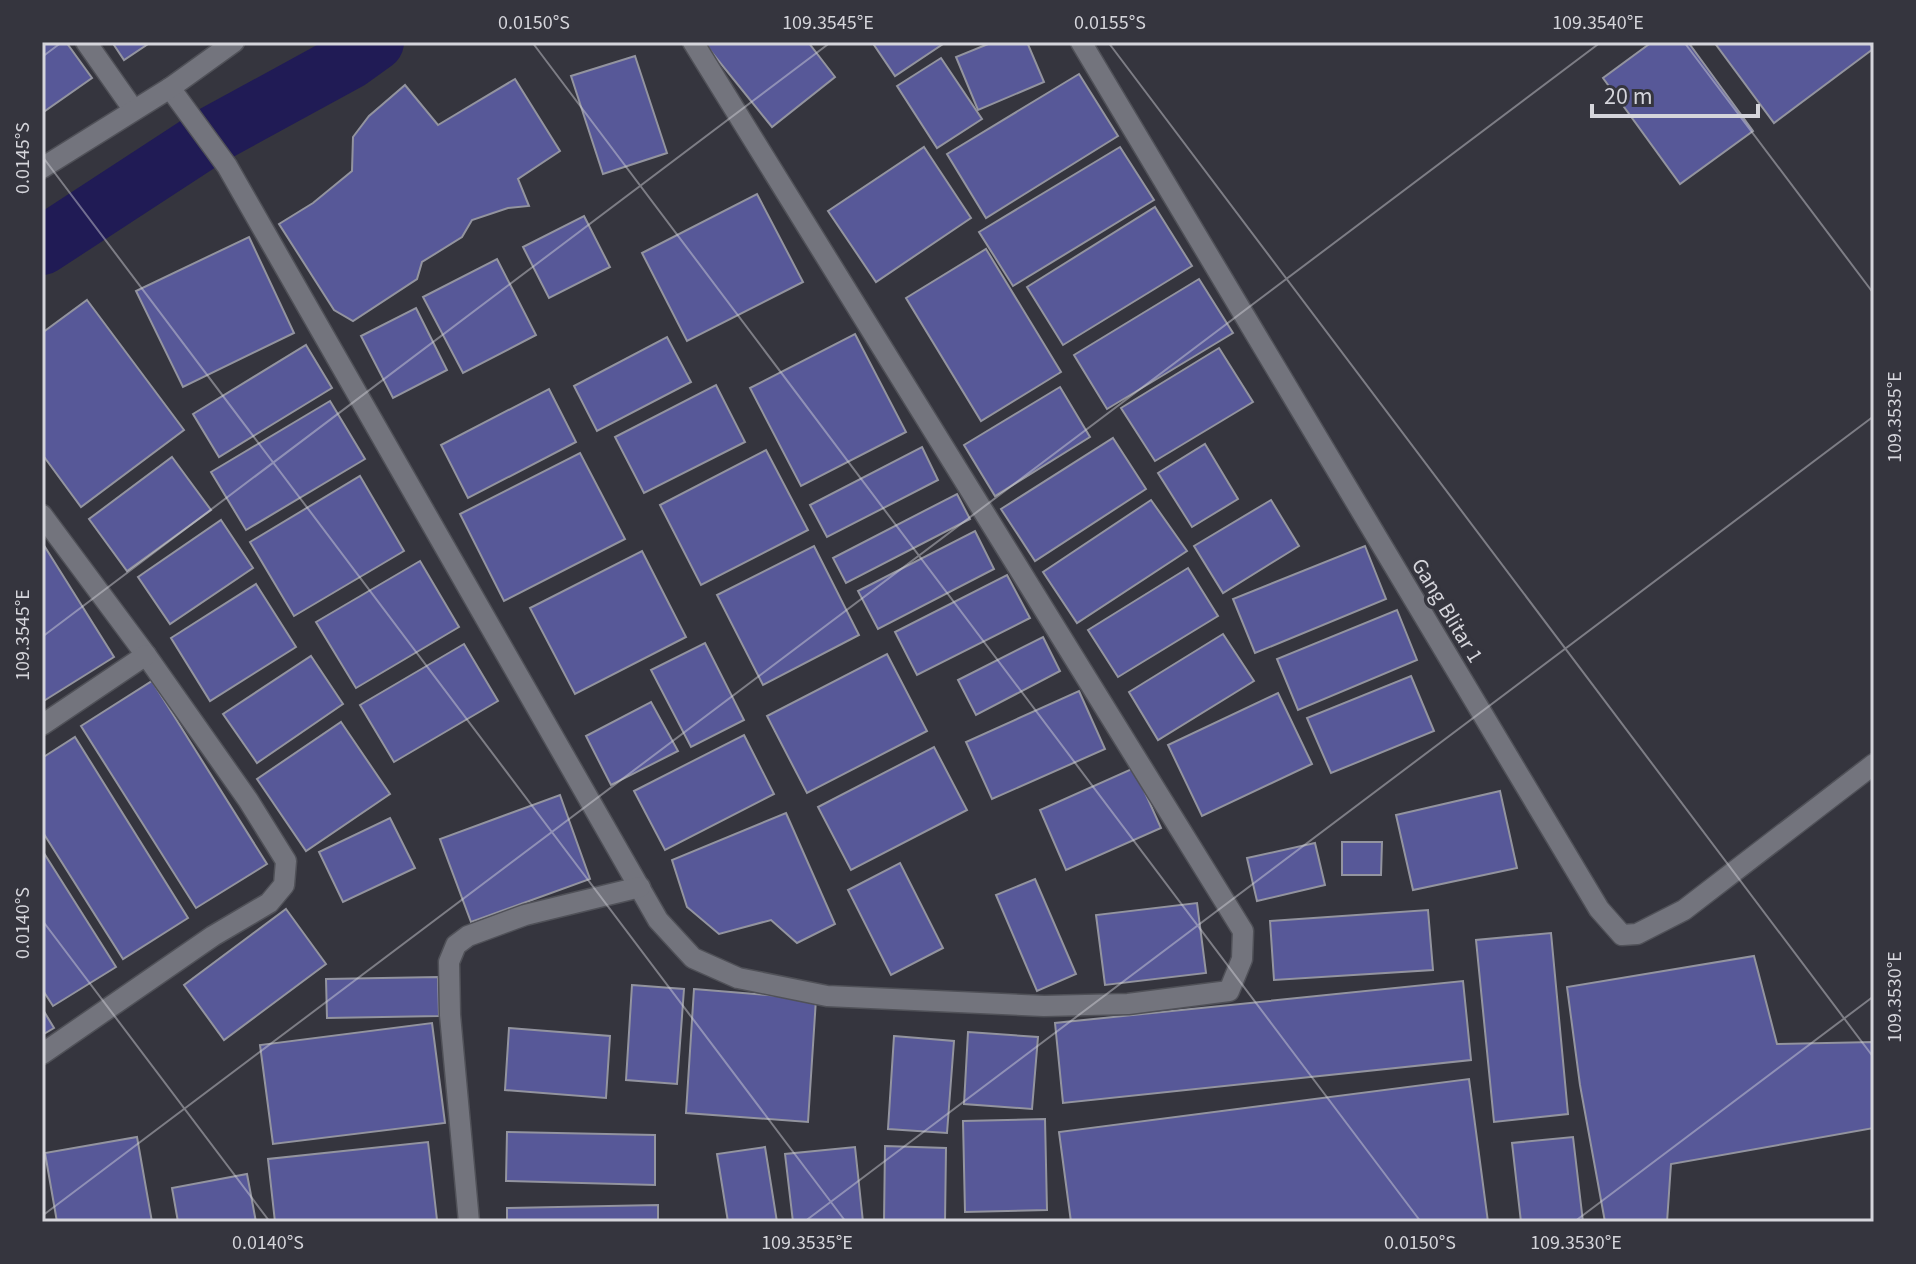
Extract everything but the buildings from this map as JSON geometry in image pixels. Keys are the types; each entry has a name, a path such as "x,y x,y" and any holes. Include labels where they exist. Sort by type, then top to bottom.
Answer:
{"street":[{"path":"86,42 133,109"},
{"path":"42,168 170,88 234,42"},
{"path":"170,88 227,166 658,920 693,958 738,978 827,996 1044,1006 1128,1004 1229,991 1242,959 1243,931 693,42"},
{"name":"Gang Blitar 1","path":"1081,42 1599,909 1622,935 1637,934 1684,910 1874,764"},
{"path":"42,515 146,655 248,800 286,861 284,885 269,903 213,936 42,1054"},
{"path":"42,725 146,655"},
{"path":"469,1222 450,1015 449,962 456,945 468,936 525,915 640,887"}],"waterway":[{"path":"42,246 209,137 350,60 375,42"}]}
